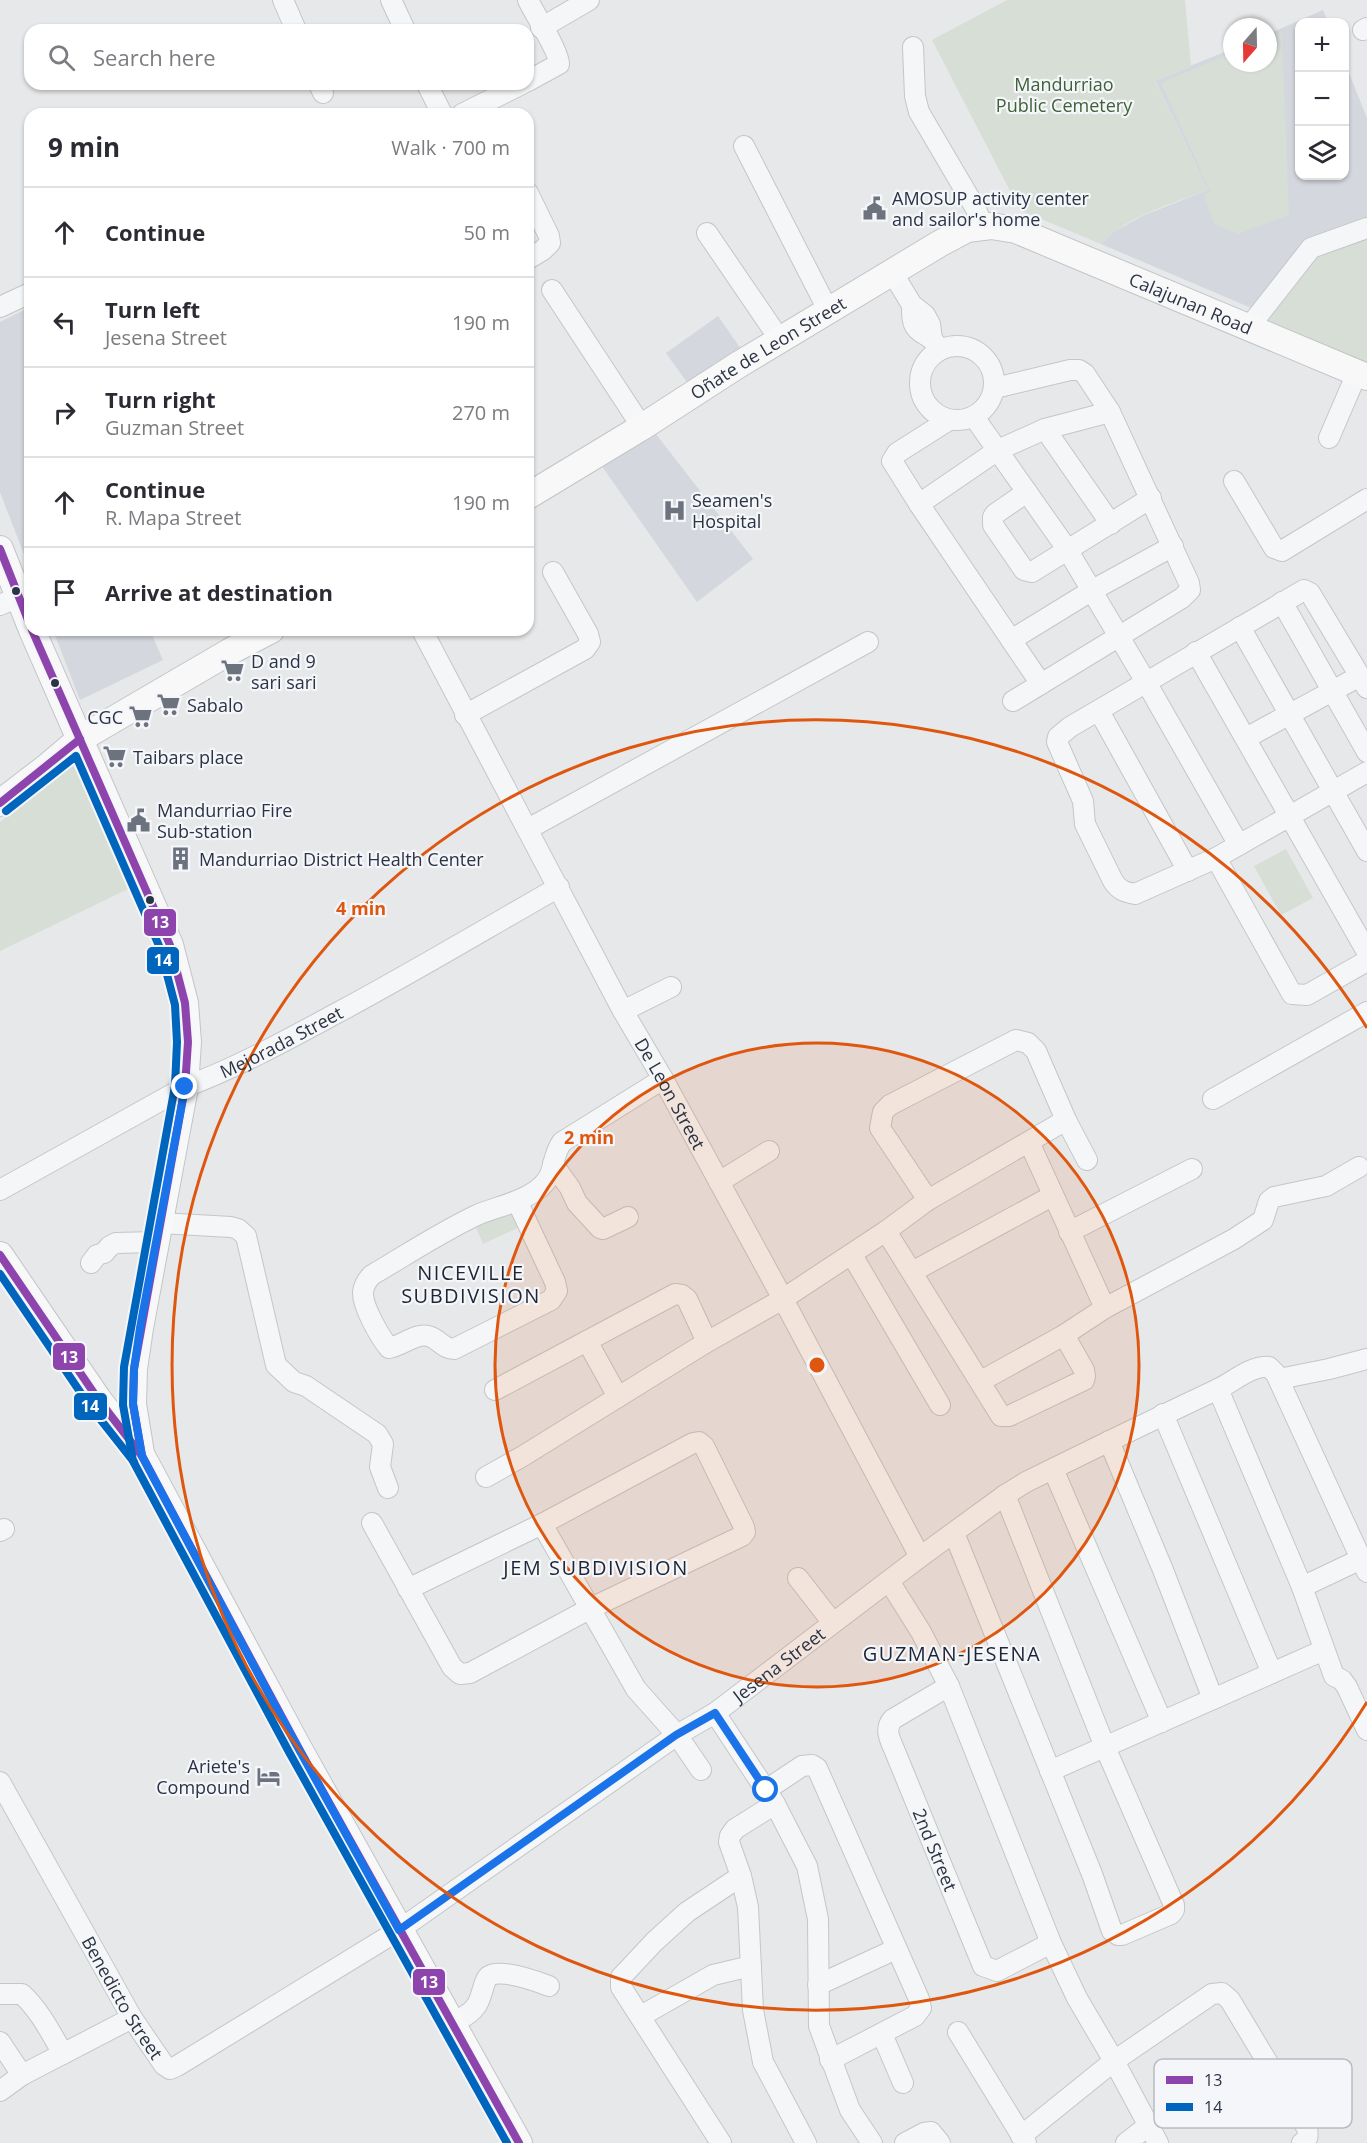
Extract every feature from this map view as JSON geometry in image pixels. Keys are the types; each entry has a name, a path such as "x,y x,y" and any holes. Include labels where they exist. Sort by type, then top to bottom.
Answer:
{"main road":[{"name":"Oñate de Leon Street","path":"534,492 642,427 729,370 967,229 991,226 1016,230"},
{"name":"Calajunan Road","path":"1016,230 1362,375"},
{"path":"0,549 9,601 24,618"},
{"path":"35,636 170,945 185,1003 188,1042 185,1087 134,1369 133,1404 142,1456"},
{"path":"0,803 80,739 259,636"},
{"path":"0,1255 98,1399 142,1456 280,1715 519,2143"}],"street":[{"path":"283,0 293,24"},
{"path":"391,0 402,24"},
{"path":"528,0 541,28 559,56 559,64 534,78"},
{"path":"541,28 589,0"},
{"path":"913,46 915,96 919,112 976,209 983,227"},
{"path":"430,90 439,108"},
{"path":"486,108 513,90"},
{"path":"744,146 828,310"},
{"path":"534,205 549,236 550,243 534,255"},
{"path":"1249,327 1311,248 1367,228"},
{"path":"707,233 780,340"},
{"path":"892,272 912,305 912,324 918,331 936,344 964,346 975,350 990,366 994,377 991,400 984,410 974,417 962,421 949,420 937,415 927,406 921,394 919,381 936,344"},
{"path":"552,290 642,427"},
{"path":"0,307 24,296"},
{"path":"994,388 1070,370 1079,370 1085,374 1110,412 1173,546 1190,590 1188,594 1013,701"},
{"path":"1329,438 1362,375"},
{"path":"919,504 998,450 1045,429 1110,412"},
{"path":"974,417 1067,549 1239,845"},
{"path":"949,420 893,457 893,464 1041,684"},
{"path":"1045,429 1111,524"},
{"path":"1234,481 1274,548 1281,551 1367,499"},
{"path":"1027,492 995,514 992,520 993,525 1024,570 1032,572 1151,498"},
{"path":"1011,640 1091,591 1173,546"},
{"path":"465,714 585,649 590,642 588,634 553,572"},
{"path":"1246,738 1332,692 1364,682 1310,593 1304,590 1062,732 1057,742 1083,801 1085,824 1119,889 1125,893 1135,894 1216,858 1367,772"},
{"path":"1282,602 1367,752"},
{"path":"1240,627 1367,851"},
{"name":"De Leon Street","path":"425,636 623,1011 663,1079 783,1299 920,1557"},
{"path":"528,829 868,642"},
{"path":"1196,652 1367,952"},
{"path":"1098,711 1188,870"},
{"path":"1216,858 1292,994 1307,995 1367,961"},
{"name":"Mejorada Street","path":"0,1190 185,1087 273,1048 370,996 559,886"},
{"path":"623,1011 671,987"},
{"path":"1213,1099 1367,1012"},
{"path":"928,1200 880,1128 883,1112 890,1104 1016,1040 1028,1042 1036,1051 1087,1160"},
{"path":"517,1201 555,1282 557,1291 551,1300 454,1349 448,1349 435,1339 420,1335 399,1346 389,1348 369,1314 362,1295 364,1284 372,1275 478,1215 517,1201 538,1189 548,1180 557,1149 562,1142 663,1079"},
{"path":"486,1477 707,1341 783,1299 852,1255 928,1200 1066,1119"},
{"path":"1029,1142 1105,1308"},
{"path":"719,1182 769,1151"},
{"path":"553,1164 570,1188 577,1203 600,1228 603,1229 628,1217"},
{"path":"981,1381 1064,1335 1105,1308 1234,1239 1258,1223 1264,1216 1269,1201 1274,1197 1326,1186 1359,1167"},
{"path":"1069,1232 1192,1169"},
{"path":"912,1272 1052,1196"},
{"path":"91,1263 97,1255 104,1253 110,1246 158,1232 231,1227 238,1229 246,1236 276,1365 294,1382 306,1386 377,1434 383,1444 380,1467 388,1488"},
{"path":"886,1231 981,1381 997,1413 1004,1417 1009,1416 1084,1380 1084,1370 1064,1335"},
{"path":"852,1255 940,1405"},
{"path":"495,1390 675,1294 687,1299 707,1341"},
{"path":"587,1341 618,1397"},
{"path":"1302,1587 1364,1565 1279,1379 1366,1361"},
{"name":"Jesena Street","path":"399,1930 676,1735 715,1713 1005,1495 1259,1367 1269,1367 1279,1379"},
{"path":"1218,1389 1302,1587 1334,1677 1342,1680 1347,1687 1367,1730"},
{"path":"1163,1414 1272,1673"},
{"path":"1109,1441 1163,1570 1213,1699"},
{"path":"372,1523 408,1589 452,1666 460,1674 470,1673 591,1608 742,1536 745,1532 704,1446 699,1442 693,1443 542,1524 408,1589"},
{"path":"1053,1469 1162,1722"},
{"path":"954,1533 1112,1931 1122,1935 1171,1914 1174,1911 1174,1905 1106,1747 1005,1495"},
{"path":"542,1524 636,1689 676,1735 701,1770"},
{"path":"798,1578 833,1623"},
{"path":"889,1581 921,1632 949,1686 1051,1943 1077,1998 1153,2135 1126,2143"},
{"path":"1050,1771 1324,1650"},
{"name":"2nd Street","path":"949,1686 893,1719 888,1725 887,1730 896,1754 983,1966 997,1971 1051,1943"},
{"path":"715,1713 771,1797 807,1866 818,1919 819,2026 850,2110 872,2143"},
{"path":"806,2143 763,2062 753,2010 748,1907 741,1876 729,1842 735,1829 802,1766 812,1765 817,1768 921,2008 915,2016 830,2060"},
{"name":"Benedicto Street","path":"0,1782 132,2018 164,2065 170,2069 399,1930"},
{"path":"721,2143 621,1987 621,1977 687,1912 741,1876"},
{"path":"818,1985 896,1949"},
{"path":"641,2016 713,1975 751,1966"},
{"path":"453,2023 477,2005 489,1976 498,1973 549,1986"},
{"path":"958,2032 1024,2139 1114,2061 1212,1994 1222,1993 1230,2000 1265,2059"},
{"path":"0,1994 22,1994 31,2002 63,2054"},
{"path":"0,2091 22,2075 132,2018"},
{"path":"882,2034 903,2083"},
{"path":"0,2042 22,2075"},
{"path":"1302,2143 1308,2136 1307,2128"},
{"path":"905,2143 924,2133 931,2132 940,2143"}],"shaded area":[{"path":"1323,10 1326,18 1305,18"},
{"path":"1295,22 1295,180 1349,180 1349,73 1367,118 1367,223 1256,310 1101,244 1112,233 1142,216 1208,190 1155,80 1223,53 1223,72 1277,72 1277,30"},
{"path":"24,310 24,554 0,492 0,322"},
{"path":"718,316 743,352 691,388 666,353"},
{"name":"Seamen's Hospital","path":"652,429 753,559 697,602 599,462"},
{"path":"55,636 153,636 163,660 80,700"}],"green space":[{"name":"Mandurriao Public Cemetery","path":"1007,0 1185,0 1191,67 1155,81 1208,190 1137,218 1124,225 1101,244 1020,210 932,40"},
{"path":"1282,33 1289,215 1238,234 1214,224 1204,195 1210,191 1161,83 1223,57 1223,72 1277,72 1277,35"},
{"path":"1367,234 1367,363 1262,320 1316,250"},
{"path":"72,766 79,767 132,887 0,951 0,822 48,782 55,773"},
{"path":"1286,849 1313,898 1281,915 1254,866"},
{"path":"512,1208 520,1227 483,1244 475,1225"}],"transit line":[{"name":"13","path":"0,549 24,610"},
{"name":"13","path":"35,636 170,945 185,1003 188,1042 185,1087 134,1369 133,1404 142,1456 298,1747 519,2143"},
{"name":"13","path":"0,803 80,739"},
{"name":"14","path":"6,811 76,756 160,948 175,1005 177,1042 175,1086 124,1367 123,1405 133,1461 289,1752 507,2143"},
{"name":"13","path":"0,1255 98,1399 142,1456"},
{"name":"14","path":"0,1274 89,1405 134,1462"}],"place":[{"name":"AMOSUP activity center and sailor's home","path":"874,208"},
{"name":"Seamen's Hospital","path":"674,510"},
{"name":"D and 9 sari sari","path":"233,671"},
{"name":"Sabalo","path":"169,705"},
{"name":"CGC","path":"141,717"},
{"name":"Taibars place","path":"115,757"},
{"name":"Mandurriao Fire Sub-station","path":"139,820"},
{"name":"Mandurriao District Health Center","path":"181,859"},
{"name":"Ariete's Compound","path":"268,1776"}],"district":[{"name":"NICEVILLE SUBDIVISION","path":"471,1284"},
{"name":"JEM SUBDIVISION","path":"596,1567"},
{"name":"GUZMAN-JESENA","path":"952,1653"}],"route":[{"path":"185,1087 134,1369 133,1404 142,1456 280,1715 399,1930 676,1735 715,1713 766,1790"}]}
